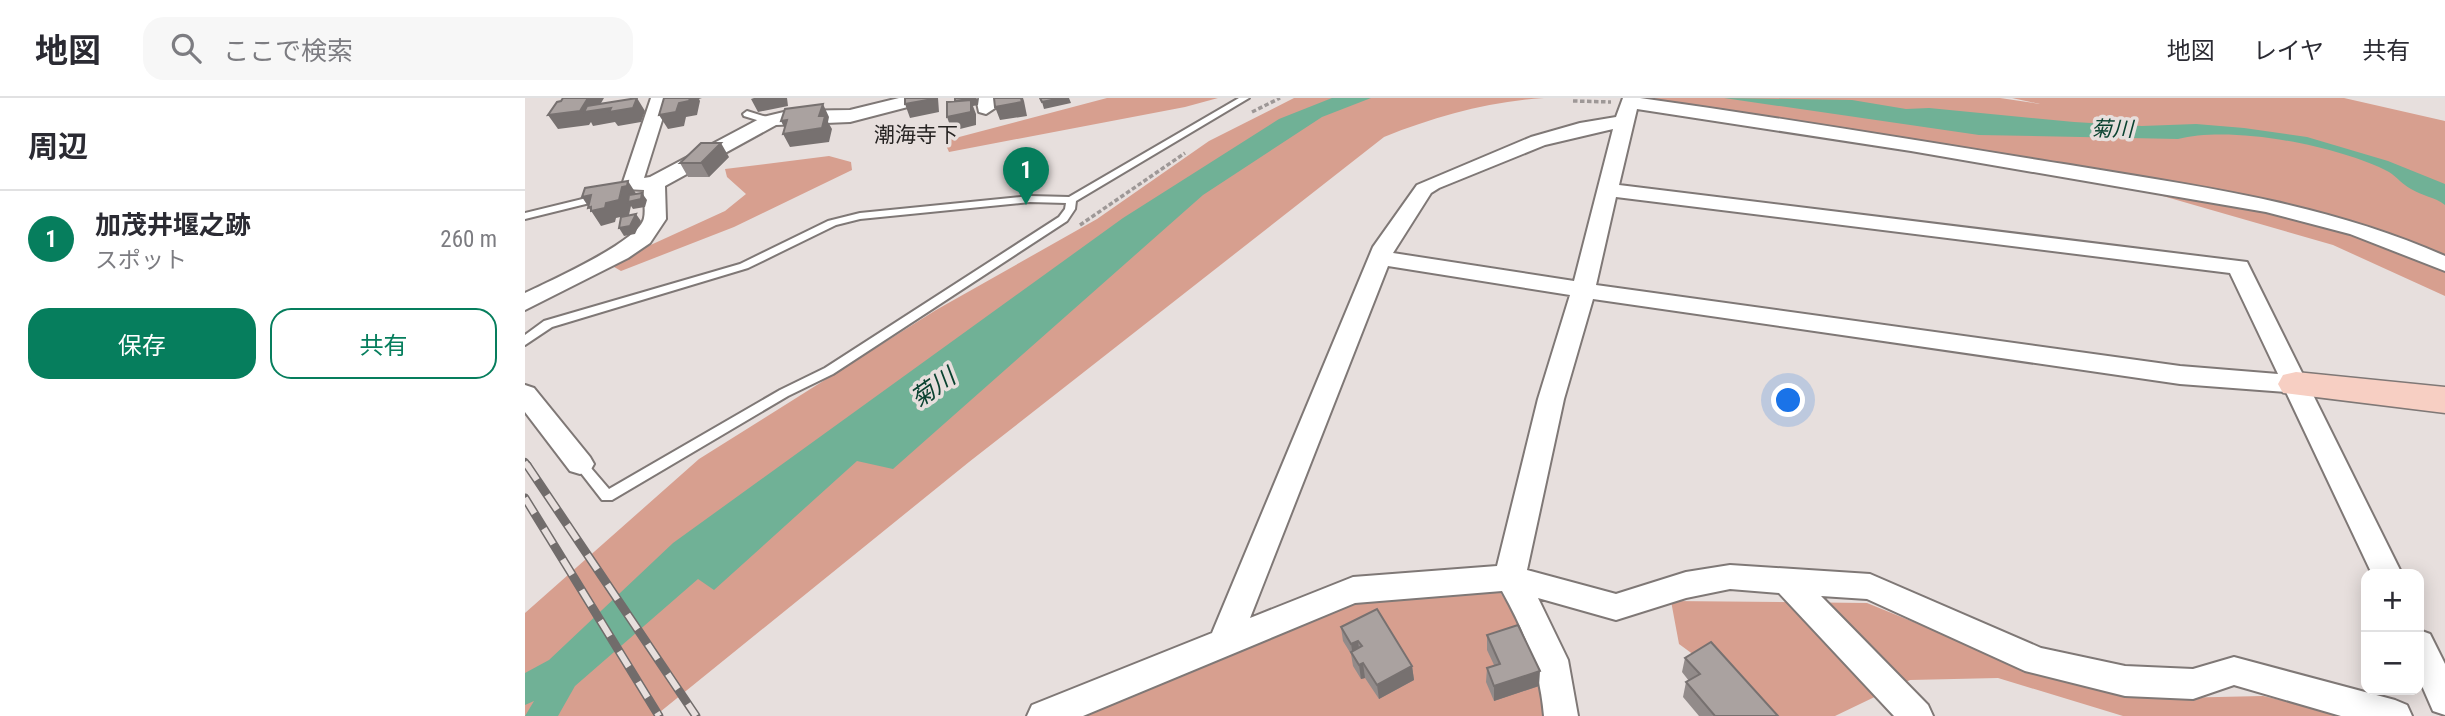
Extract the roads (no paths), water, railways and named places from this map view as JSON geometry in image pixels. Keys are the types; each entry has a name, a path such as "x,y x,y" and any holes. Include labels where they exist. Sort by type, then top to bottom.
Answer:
{"street":[{"path":"660,98 629,187 655,183 779,119 803,98"},
{"path":"779,119 850,116 921,98"},
{"path":"1561,716 1557,677 1543,635 1510,579 1551,399 1584,288 1627,107"},
{"path":"1224,643 1380,258 1413,205 1432,183 1481,162 1556,136 1601,124 1627,107 1812,128 2214,195 2367,232 2445,264"},
{"path":"525,303 620,253 642,238 655,219 655,183"},
{"path":"1607,190 2239,267 2385,569"},
{"path":"1380,258 1685,306 2180,375 2445,400"},
{"path":"525,394 580,464"},
{"path":"1044,716 1353,590 1510,579 1616,607 1686,585 1730,578 1870,587 2037,661 2125,681 2193,684 2234,671 2395,716"},
{"path":"1789,583 1916,716"},
{"path":"2424,654 2445,700"}],"lane":[{"path":"525,341 548,324 744,266 832,223 860,216 1017,201 1071,200 1245,98"},
{"path":"747,114 779,119"},
{"path":"525,216 605,196"},
{"path":"580,464 607,496 784,393 829,371 1063,219 1070,209 1071,200"}],"water":[{"name":"菊川","path":"1332,98 1371,98 1322,117 1203,195 893,469 857,461 714,590 698,579 575,686 558,716 525,716 534,701 525,705 525,673 549,660 673,543 1123,218 1279,119"},
{"name":"菊川","path":"1724,98 1852,100 1906,109 1929,108 2142,126 2196,124 2307,137 2388,161 2445,184 2445,205 2415,191 2389,172 2368,163 2315,146 2285,140 2227,135 2201,135 2178,139 1979,135"}],"railway":[{"path":"525,462 528,466"},
{"path":"527,465 696,716"},
{"path":"525,498 659,716"}],"place":[{"name":"加茂井堰之跡","path":"1026,205"}],"district":[{"name":"潮海寺下","path":"916,135"}]}
